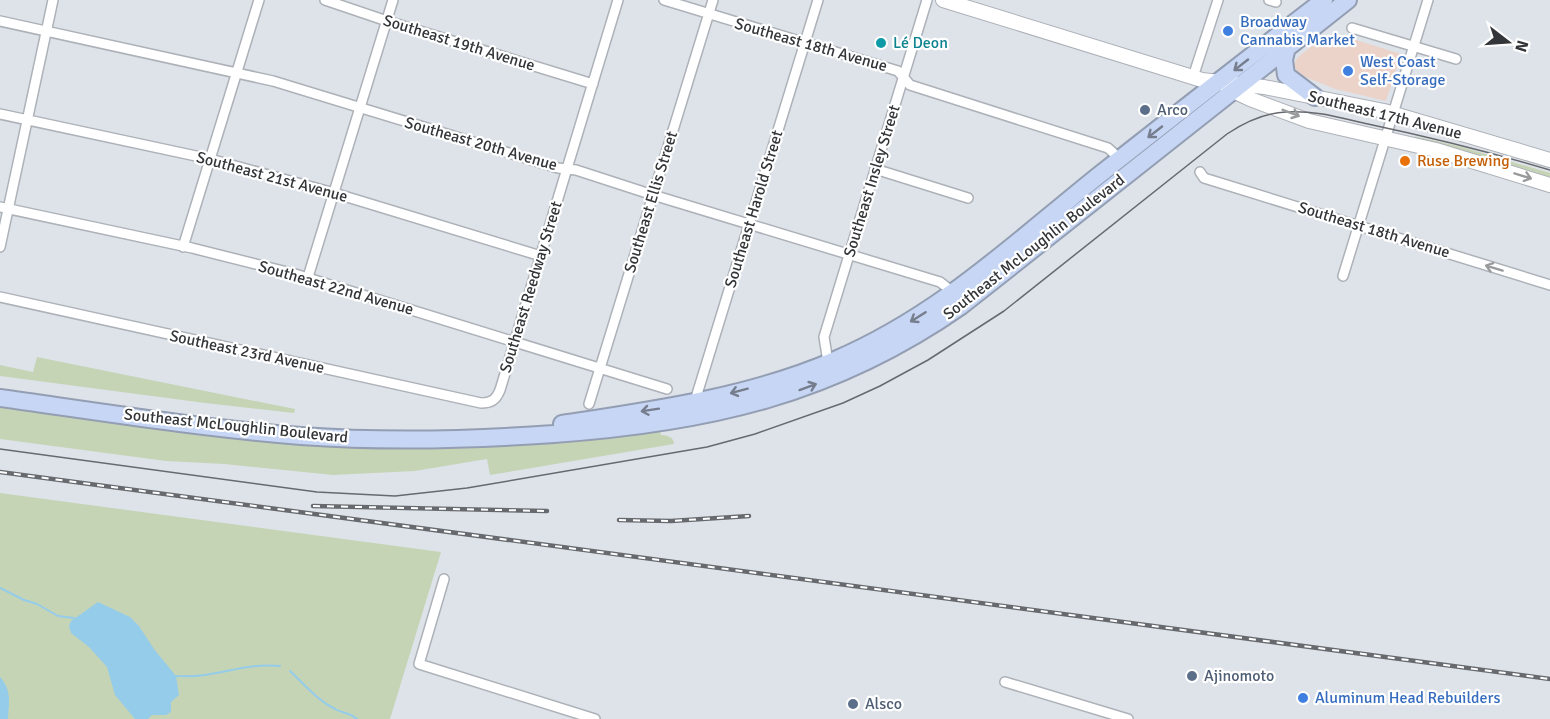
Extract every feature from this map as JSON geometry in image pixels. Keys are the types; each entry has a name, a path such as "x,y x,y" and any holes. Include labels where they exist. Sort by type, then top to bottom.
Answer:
{"highway":[{"name":"Southeast McLoughlin Boulevard","path":"0,398 250,431 352,438 443,439 610,430 693,409 828,363 887,335 954,293 1120,159 1324,0"},
{"name":"Southeast McLoughlin Boulevard","path":"0,388 239,421 382,430 473,429 562,424 760,402 816,384 878,357 925,330 981,292 1348,0"},
{"path":"1287,47 1284,60 1286,75 1315,97"}],"street":[{"path":"0,247 4,208 27,120 53,0"},
{"path":"183,247 259,0"},
{"name":"Southeast 19th Avenue","path":"325,0 593,84"},
{"path":"308,277 393,0"},
{"name":"Southeast Reedway Street","path":"493,400 498,394 515,341 618,0"},
{"name":"Southeast 18th Avenue","path":"664,0 898,71 910,86 1108,148 1120,159"},
{"name":"Southeast Ellis Street","path":"589,404 713,0"},
{"name":"Southeast Harold Street","path":"693,409 818,0"},
{"name":"Southeast Insley Street","path":"828,363 824,337 927,0"},
{"name":"Southeast 17th Avenue","path":"943,0 1193,77 1236,87 1264,87 1393,114 1550,160"},
{"path":"1193,77 1218,0"},
{"path":"1343,276 1428,0"},
{"name":"Southeast 20th Avenue","path":"0,21 306,90 360,109 576,170 940,282 954,293"},
{"path":"1352,28 1456,59"},
{"name":"Southeast 17th Avenue","path":"1236,87 1310,121 1436,150 1550,185"},
{"name":"Southeast 21st Avenue","path":"0,114 210,159 334,193 541,256"},
{"path":"875,169 968,198"},
{"name":"Southeast 18th Avenue","path":"1200,172 1204,178 1550,285"},
{"name":"Southeast 22nd Avenue","path":"4,208 308,277 667,389"},
{"name":"Southeast 23rd Avenue","path":"0,297 481,403 493,400"},
{"path":"444,579 419,664 595,719"},
{"path":"1005,682 1128,719"}],"shaded area":[{"name":"West Coast Self-Storage","path":"1337,34 1401,54 1386,101 1335,89 1298,74 1294,64 1298,57 1312,46"}],"green space":[{"path":"1414,136 1462,147 1550,173 1550,182 1421,142"},
{"path":"37,357 295,409 294,413 0,376 0,365 33,372"},
{"path":"0,405 219,435 660,430 661,435 670,437 674,444 490,475 487,459 415,471 333,475 224,464 166,461 0,439"},
{"path":"0,493 441,552 390,719 0,719"}],"water":[{"path":"98,602 130,617 176,676 179,695 171,702 171,712 166,715 152,715 148,719 135,719 115,695 107,667 89,647 71,633 69,626 71,621"},
{"path":"0,677 8,692 8,719 0,719"}],"waterway":[{"path":"0,588 58,616 74,618"},
{"path":"176,676 203,675 254,666 280,666"},
{"path":"290,671 322,701 357,719"}],"tram line":[{"path":"0,449 317,492 395,496 467,488 707,447 755,434 843,403 928,360 1004,311 1227,134 1262,116 1296,112 1327,115 1459,145 1550,170"}],"railway":[{"path":"0,472 1550,679"},
{"path":"313,506 547,511"},
{"path":"619,520 671,521 749,516"}],"place":[{"name":"Broadway Cannabis Market","path":"1228,31"},
{"name":"Lé Deon","path":"881,43"},
{"name":"West Coast Self-Storage","path":"1348,71"},
{"name":"Arco","path":"1145,110"},
{"name":"Ruse Brewing","path":"1405,161"},
{"name":"Ajinomoto","path":"1192,676"},
{"name":"Aluminum Head Rebuilders","path":"1303,698"},
{"name":"Alsco","path":"853,704"}]}
